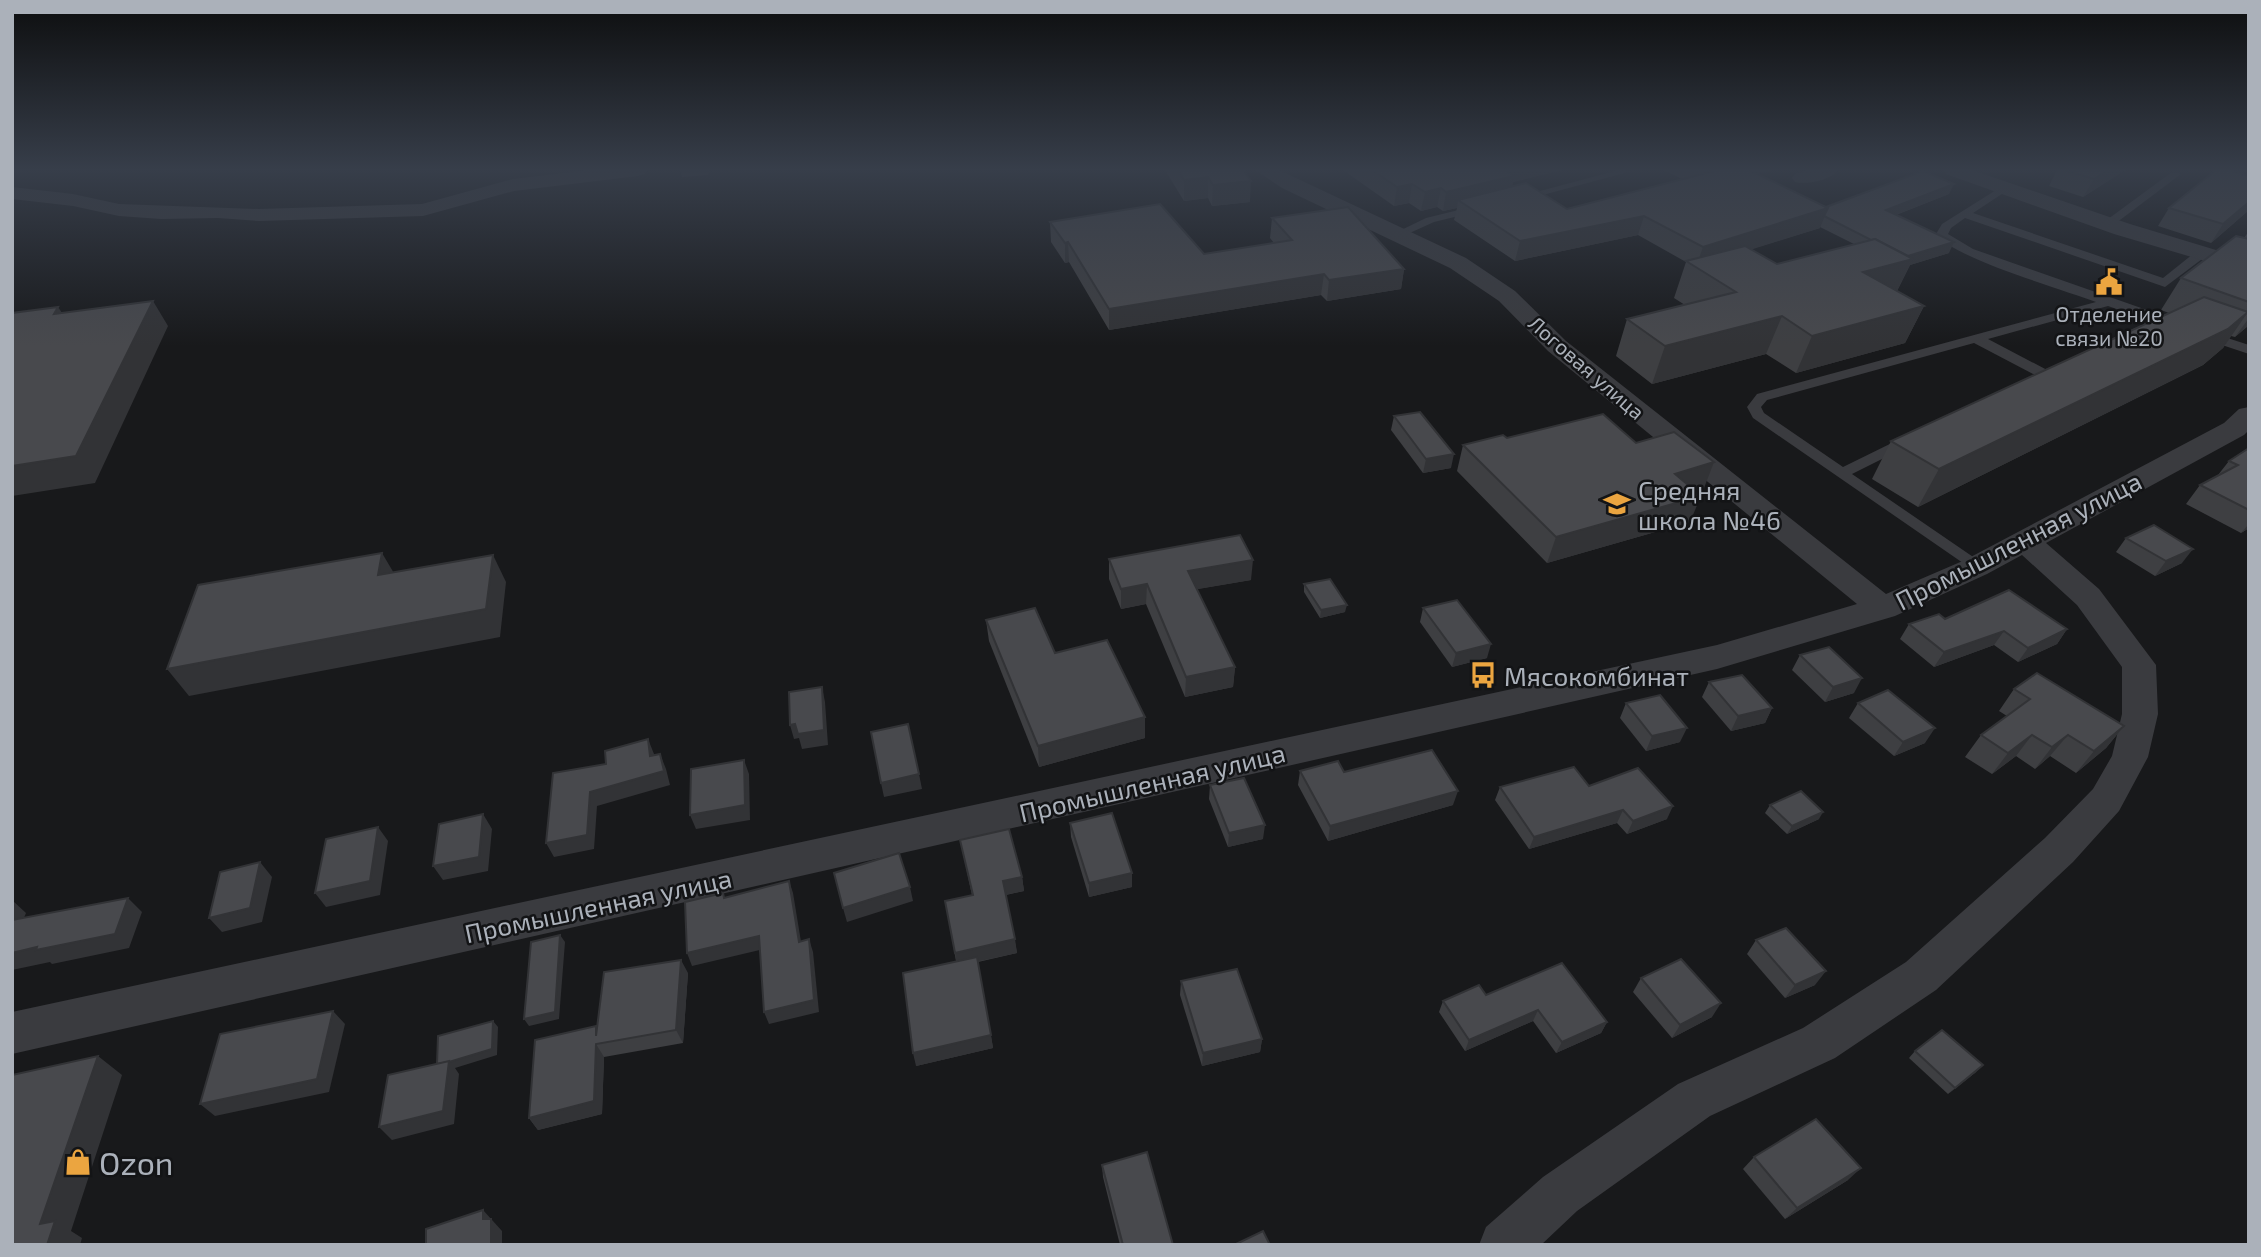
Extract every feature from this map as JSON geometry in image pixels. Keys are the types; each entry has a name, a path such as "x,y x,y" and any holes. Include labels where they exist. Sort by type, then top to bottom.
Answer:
{"street":[{"name":"Логовая улица","path":"1387,229 1458,263 1507,296 1558,346 1883,608"},
{"path":"2123,229 2249,267"},
{"name":"Промышленная улица","path":"12,1033 1717,657 1883,608 1976,566 2234,429 2249,415"},
{"path":"1504,1245 1560,1194 1694,1100 1819,1043 1921,976 2059,850 2106,800 2130,757 2140,714 2139,665 2088,597 2025,541"}],"lane":[{"path":"1399,234 1410,229"},
{"path":"1945,229 1942,234 1948,241 1969,251 2249,350"},
{"path":"2007,229 2165,283 2202,253"},
{"path":"1976,566 1758,415 1754,407 1762,397 2109,302"},
{"path":"2136,330 2158,319"},
{"path":"1977,339 2043,374"},
{"path":"1842,473 1925,432"}],"building":[{"path":"1055,229 1182,229 1204,254 1292,240 1282,229 1368,229 1404,269 1329,280 1324,274 1109,309 1068,242 1065,243"},
{"path":"1501,229 1581,229 1520,241"},
{"path":"1668,229 1762,229 1703,247"},
{"path":"1849,229 1926,229 1954,242 1908,256 1875,239 1871,240"},
{"path":"2236,236 2249,239 2249,302 2181,278"},
{"path":"1875,239 1913,259 1863,272 1924,306 1812,336 1782,316 1665,346 1627,319 1736,292 1686,261 1745,246 1777,264"},
{"path":"2204,297 2248,312 2228,329 1939,469 1891,441"},
{"path":"153,301 76,456 12,466 12,313 58,307 54,314"},
{"path":"1420,412 1454,454 1426,459 1394,416"},
{"path":"1603,414 1636,443 1674,432 1714,462 1675,474 1701,496 1556,537 1463,445 1503,435 1507,438"},
{"path":"2249,448 2249,510 2200,485 2238,465 2229,461"},
{"path":"2154,525 2193,549 2166,561 2126,538"},
{"path":"1240,535 1253,560 1188,571 1235,667 1186,677 1147,584 1121,589 1109,559"},
{"path":"382,553 378,575 493,555 486,609 167,669 198,585"},
{"path":"1330,579 1347,605 1321,610 1304,584"},
{"path":"2009,590 2067,629 2028,648 2004,631 1944,652 1909,624 1939,614 1945,619"},
{"path":"1457,600 1491,644 1456,653 1423,608"},
{"path":"1035,608 1055,653 1107,640 1145,717 1038,746 986,620"},
{"path":"1829,647 1862,678 1833,687 1800,655"},
{"path":"2037,673 2124,726 2094,751 2068,735 2052,747 2032,735 2008,753 1981,735 2030,699 2014,689"},
{"path":"1742,675 1772,708 1738,716 1709,682"},
{"path":"822,687 824,730 798,734 795,724 790,725 789,692"},
{"path":"1888,690 1935,728 1903,742 1858,703"},
{"path":"1660,695 1687,728 1652,736 1626,703"},
{"path":"908,724 919,774 881,783 871,732"},
{"path":"648,739 650,756 660,754 664,771 590,792 587,835 546,843 553,773 606,764 605,751"},
{"path":"1432,750 1458,791 1330,826 1300,771 1338,761 1344,772"},
{"path":"744,760 745,805 690,815 691,769"},
{"path":"1574,767 1589,786 1638,768 1673,806 1633,821 1623,810 1534,837 1500,787"},
{"path":"1244,778 1265,825 1229,833 1210,785"},
{"path":"1801,791 1823,812 1792,826 1770,805"},
{"path":"1112,813 1132,873 1089,883 1070,823"},
{"path":"483,814 479,857 433,866 439,824"},
{"path":"378,827 370,881 315,893 326,839"},
{"path":"1009,829 1022,877 1003,881 1015,939 955,953 945,901 973,895 960,840"},
{"path":"899,853 910,887 843,908 834,873"},
{"path":"260,862 250,908 209,918 220,872"},
{"path":"789,881 799,942 809,939 814,1000 764,1012 759,936 687,953 685,902 723,893 724,898"},
{"path":"128,898 115,934 12,953 12,920"},
{"path":"1786,928 1826,971 1795,985 1756,940"},
{"path":"560,935 555,1012 524,1019 531,942"},
{"path":"977,957 991,1035 913,1053 903,973"},
{"path":"1681,959 1721,1003 1680,1025 1641,978"},
{"path":"681,960 676,1030 596,1044 594,1101 529,1118 535,1040 596,1026 596,1036 604,972"},
{"path":"1562,963 1607,1022 1562,1042 1538,1010 1469,1040 1443,1001 1479,985 1486,995"},
{"path":"1237,969 1262,1039 1203,1053 1181,981"},
{"path":"333,1011 317,1079 200,1104 220,1034"},
{"path":"493,1021 492,1049 437,1064 438,1036"},
{"path":"1942,1030 1983,1065 1955,1088 1915,1051"},
{"path":"98,1056 40,1224 55,1221 47,1245 12,1245 12,1075"},
{"path":"449,1061 443,1111 379,1127 388,1075"},
{"path":"1816,1119 1861,1168 1797,1208 1754,1157"},
{"path":"1147,1152 1173,1245 1123,1245 1102,1165"},
{"path":"483,1210 483,1219 491,1219 491,1245 426,1245 426,1229"},
{"path":"1263,1231 1270,1245 1234,1245"}],"place":[{"name":"Отделение связи №20","path":"2109,282"},
{"name":"Средняя школа №46","path":"1617,504"},
{"name":"Мясокомбинат","path":"1483,675"},
{"name":"Ozon","path":"78,1162"}]}
